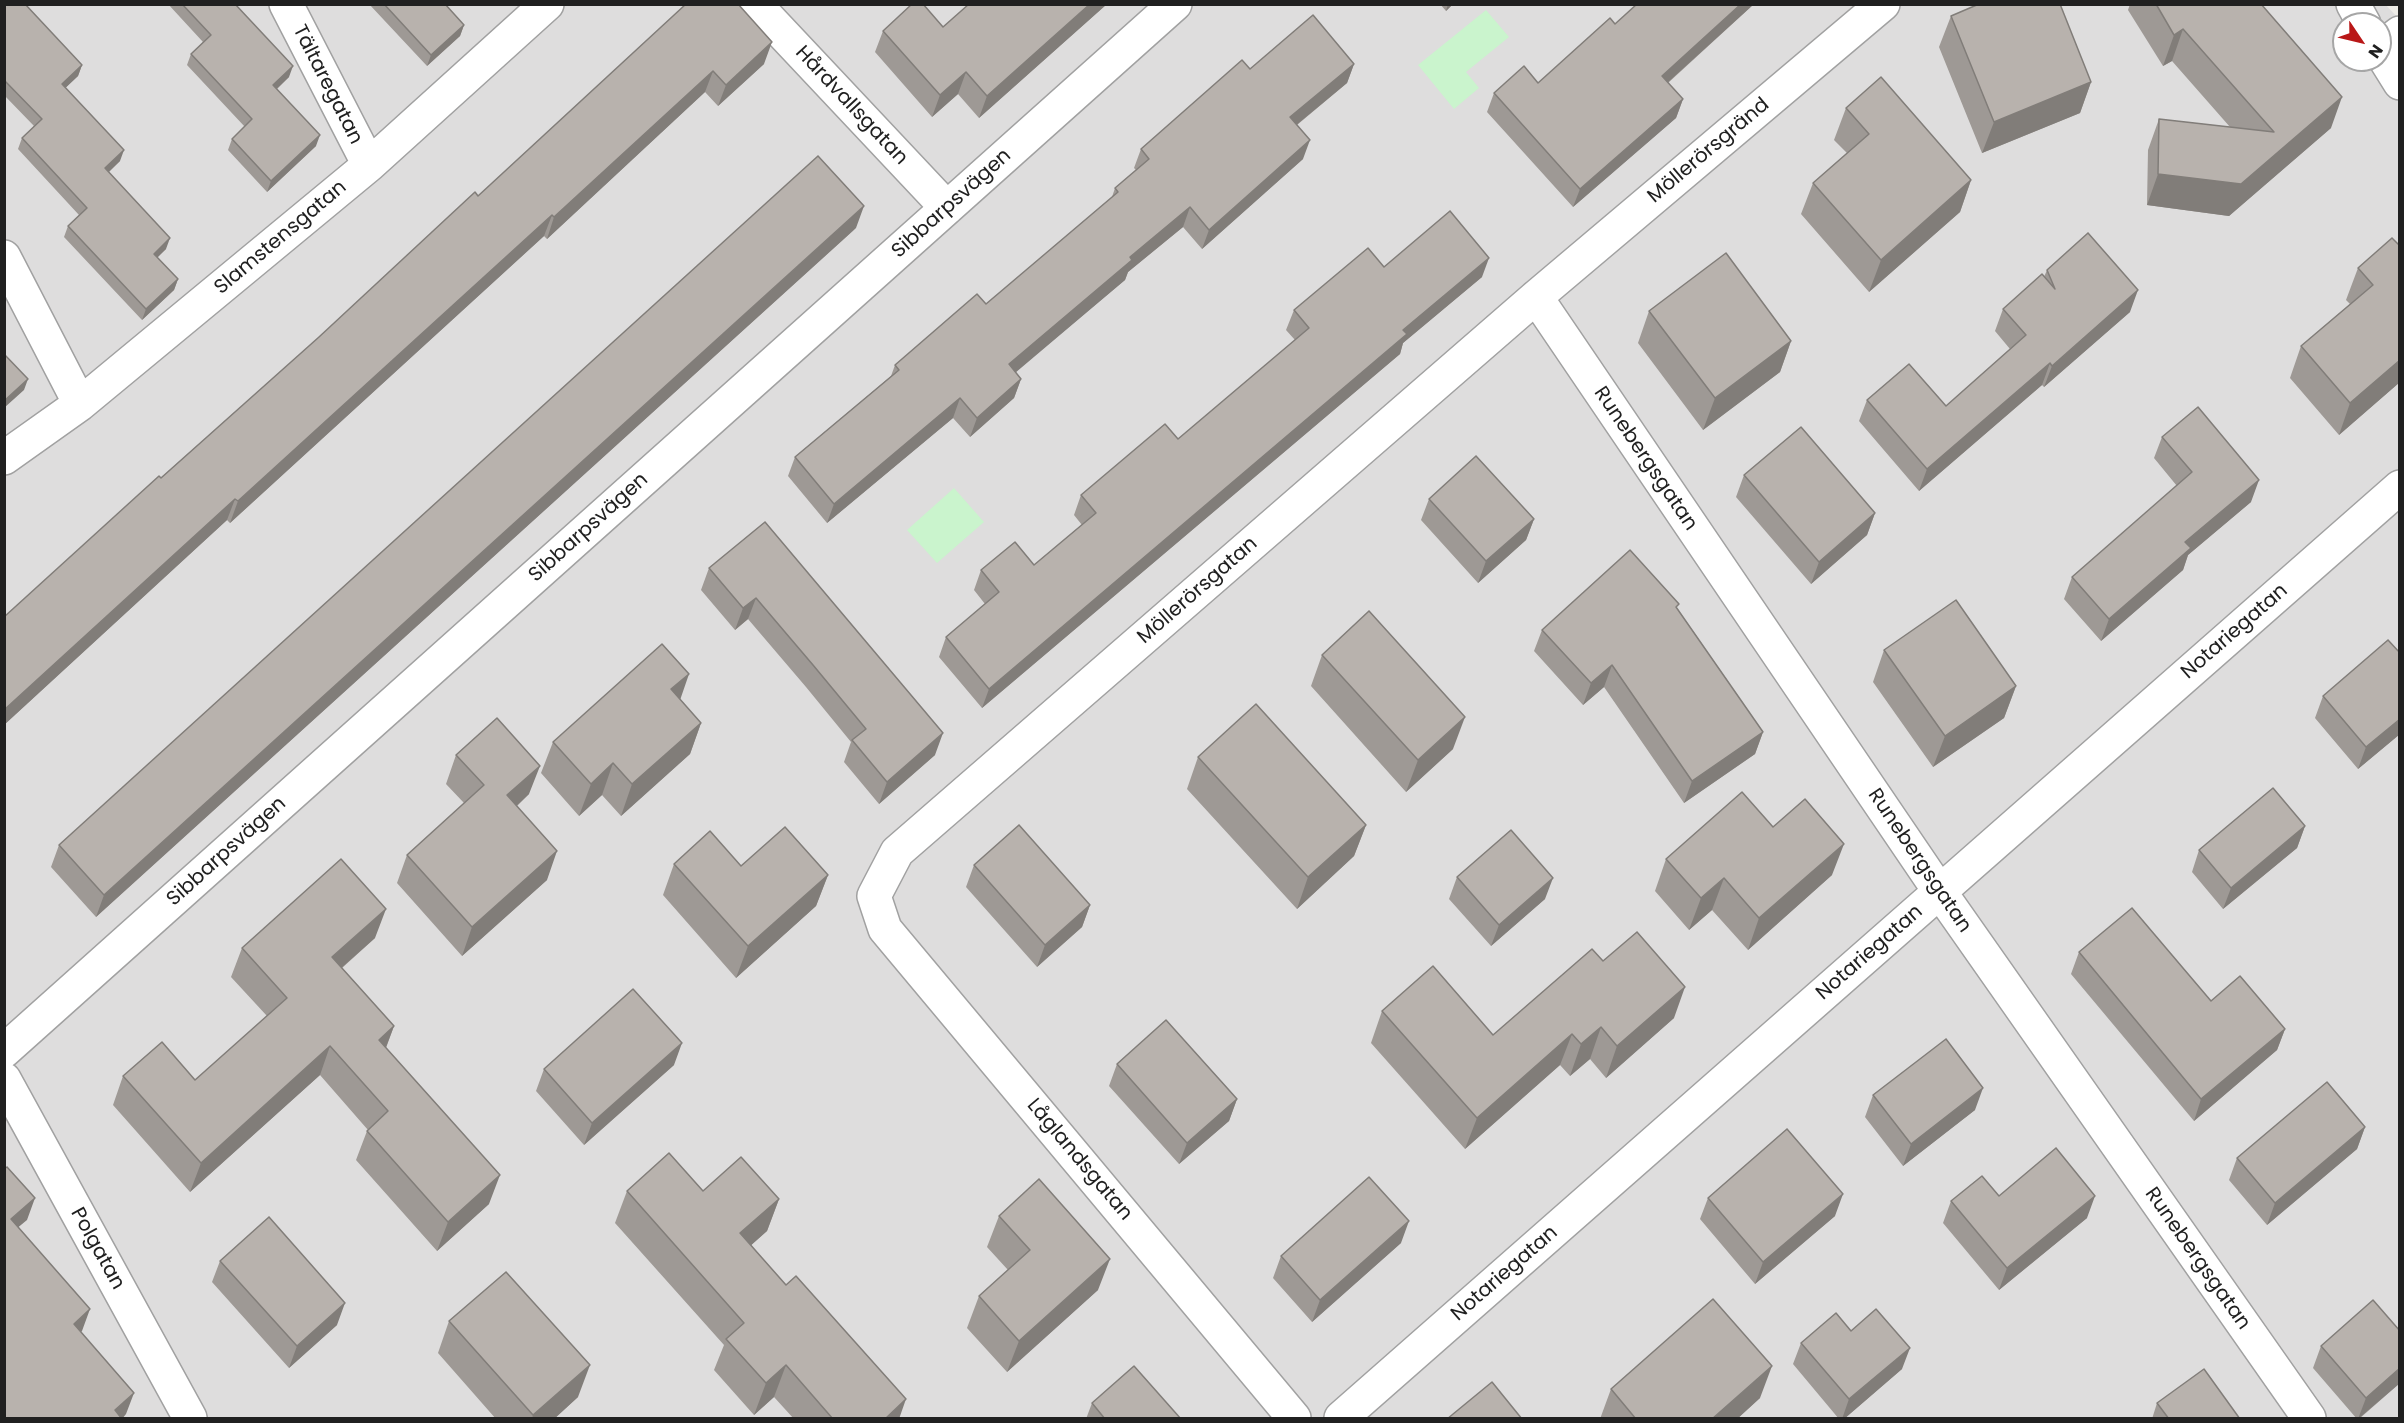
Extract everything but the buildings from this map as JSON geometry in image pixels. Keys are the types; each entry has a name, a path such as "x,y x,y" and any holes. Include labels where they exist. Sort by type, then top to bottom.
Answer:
{"street":[{"name":"Tältaregatan","path":"286,4 369,165"},
{"name":"Slamstensgatan","path":"4,458 80,404 369,165 547,4"},
{"name":"Hårdvallsgatan","path":"756,4 947,208"},
{"name":"Sibbarpsvägen","path":"4,1051 1175,4"},
{"name":"Möllerörsgränd","path":"1536,297 1882,4"},
{"path":"2392,69 2400,83"},
{"path":"4,257 80,404"},
{"name":"Runebergsgatan","path":"1536,297 1940,892 2309,1419"},
{"name":"Möllerörsgatan","path":"874,896 897,852 1536,297"},
{"name":"Notariegatan","path":"1341,1419 2400,487"},
{"name":"Låglandsgatan","path":"874,896 885,929 1294,1419"},
{"name":"Polgatan","path":"4,1079 190,1419"}],"shaded area":[{"path":"2385,4 2399,19 2399,1418 5,1418 5,5"}],"green space":[{"path":"1486,10 1509,37 1466,72 1479,88 1454,109 1418,65"},
{"path":"954,488 984,522 937,563 907,530"}]}
